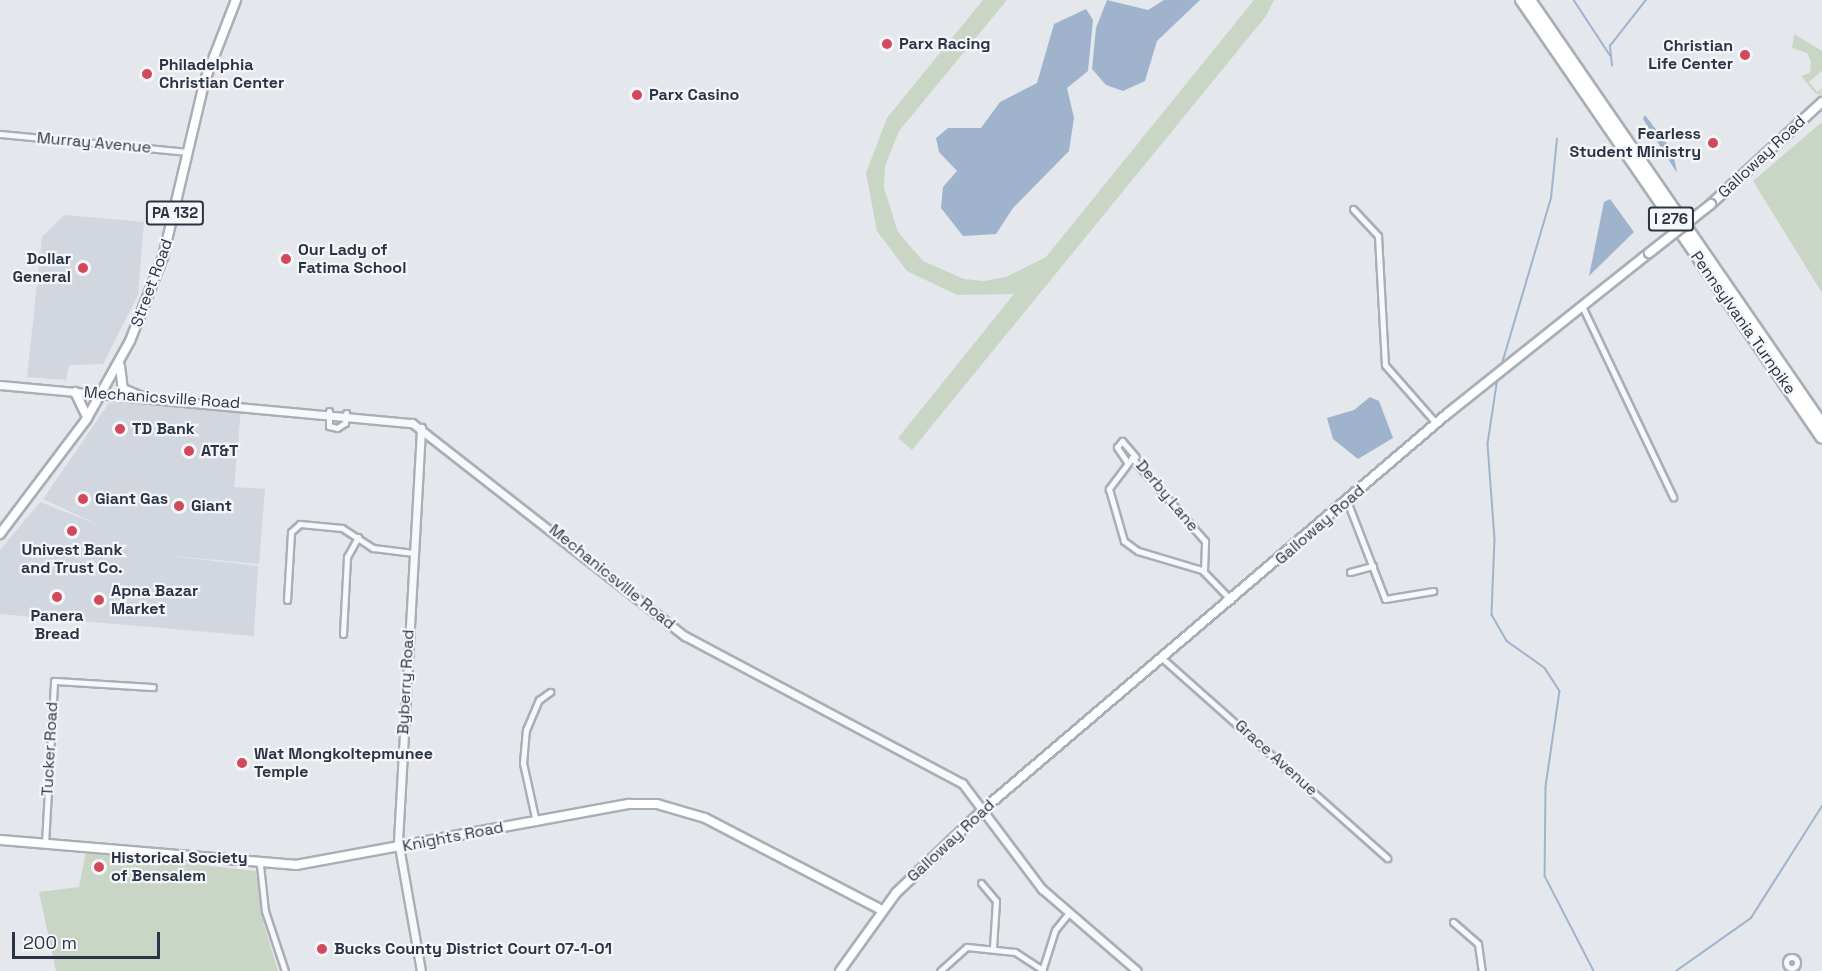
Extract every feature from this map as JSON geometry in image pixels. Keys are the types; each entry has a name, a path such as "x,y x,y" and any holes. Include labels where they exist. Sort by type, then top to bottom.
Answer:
{"highway":[{"name":"Pennsylvania Turnpike","path":"1521,0 1822,438"},
{"name":"Pennsylvania Turnpike","path":"1530,0 1822,424"}],"main road":[{"name":"Street Road","path":"0,534 86,420 121,360 164,256 205,80 236,0"},
{"name":"Galloway Road","path":"840,971 882,909 985,808 1232,601 1436,423 1711,204 1822,102"},
{"path":"121,360 120,386 144,398"},
{"path":"75,392 85,403 86,420"},
{"name":"Knights Road","path":"0,840 260,865 296,865 629,804 679,809 882,909"}],"street":[{"name":"Murray Avenue","path":"0,134 188,152"},
{"path":"1353,209 1378,236 1385,365 1436,423"},
{"path":"1582,306 1673,497"},
{"name":"Mechanicsville Road","path":"0,385 397,418 421,428 685,636 959,781 985,808 1037,883 1137,971"},
{"path":"328,411 329,426 336,428 345,423 346,413"},
{"name":"Byberry Road","path":"421,428 398,848 421,971"},
{"path":"1127,462 1117,447 1122,441 1136,457"},
{"name":"Derby Lane","path":"1204,572 1205,541 1136,457 1127,462 1113,477 1108,493 1124,541 1138,551 1204,572 1232,601"},
{"path":"1347,501 1385,598 1433,591"},
{"path":"287,600 291,532 297,526 342,528 373,548 414,553"},
{"path":"343,634 347,557 358,537"},
{"path":"1350,572 1373,566"},
{"name":"Grace Avenue","path":"1163,659 1387,858"},
{"name":"Tucker Road","path":"45,844 54,681 153,687"},
{"path":"536,822 523,763 526,730 539,700 550,692"},
{"path":"260,865 265,911 285,971"},
{"path":"981,883 996,901 993,948"},
{"path":"940,971 961,949 993,948 1023,955 1043,970 1055,930 1069,913"},
{"path":"1453,922 1478,944 1484,961 1482,971"}],"shaded area":[{"path":"64,215 144,222 138,295 103,364 69,365 66,380 27,377 42,237"},
{"path":"129,400 241,410 234,487 265,489 259,564 162,555 258,566 254,636 0,614 0,550 40,502 99,525 43,499 109,403"}],"green space":[{"path":"983,0 1007,0 899,131 885,166 884,188 898,232 923,261 964,279 984,281 1006,277 1046,257 1254,0 1274,0 1266,16 912,450 898,438 1014,294 957,295 907,271 877,231 866,173 887,118"},
{"path":"1794,34 1822,51 1822,71 1809,82 1817,92 1822,88 1821,95 1816,94 1801,76 1810,73 1811,62 1807,53 1792,48"},
{"path":"1822,122 1822,293 1753,181"},
{"path":"86,852 256,871 264,925 278,971 56,971 39,892 79,887"}],"water":[{"path":"1107,0 1148,10 1164,0 1200,0 1157,41 1145,81 1123,91 1106,85 1092,69 1096,28"},
{"path":"1086,9 1093,20 1088,71 1067,88 1074,118 1069,151 1013,208 996,234 963,236 941,208 943,187 957,171 939,152 936,138 948,128 981,128 1000,102 1037,83 1054,24"},
{"path":"1645,115 1673,152 1677,173 1643,119"},
{"path":"1610,199 1634,232 1589,276 1604,202"},
{"path":"1370,397 1379,401 1393,438 1358,459 1333,439 1327,418 1354,410"}],"waterway":[{"path":"1574,0 1610,55"},
{"path":"1612,66 1610,46 1646,0"},
{"path":"1501,367 1551,198 1557,139"},
{"path":"1498,378 1488,444 1495,539 1492,615 1507,641 1545,668 1560,691 1546,787 1545,876 1594,971"},
{"path":"1676,971 1751,918 1822,806"}],"place":[{"name":"Parx Racing","path":"887,44"},
{"name":"Christian Life Center","path":"1745,55"},
{"name":"Philadelphia Christian Center","path":"147,74"},
{"name":"Parx Casino","path":"637,95"},
{"name":"Fearless Student Ministry","path":"1713,143"},
{"name":"Our Lady of Fatima School","path":"286,259"},
{"name":"Dollar General","path":"83,268"},
{"name":"TD Bank","path":"120,429"},
{"name":"AT&T","path":"189,451"},
{"name":"Giant Gas","path":"83,499"},
{"name":"Giant","path":"179,506"},
{"name":"Univest Bank and Trust Co.","path":"72,531"},
{"name":"Panera Bread","path":"57,597"},
{"name":"Apna Bazar Market","path":"99,600"},
{"name":"Wat Mongkoltepmunee Temple","path":"242,763"},
{"name":"Historical Society of Bensalem","path":"99,867"},
{"name":"Bucks County District Court 07-1-01","path":"322,949"}]}
